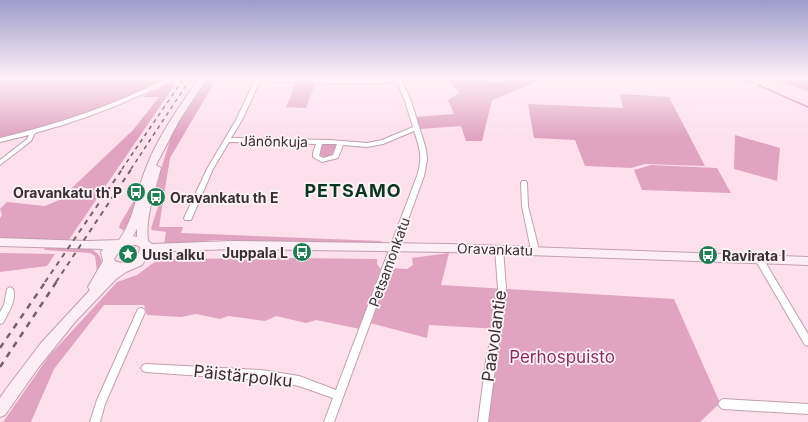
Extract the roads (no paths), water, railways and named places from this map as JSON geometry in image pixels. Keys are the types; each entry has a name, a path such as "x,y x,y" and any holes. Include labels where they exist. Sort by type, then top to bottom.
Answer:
{"street":[{"path":"0,140 33,132 108,108 132,98"},
{"path":"86,301 113,250 122,243 132,229 141,206 147,177 175,121 190,98"},
{"path":"188,218 210,169 240,120 250,98"},
{"name":"Petsamonkatu","path":"329,422 423,171 424,156 407,98"},
{"name":"Jänönkuja","path":"227,140 375,144 415,128"},
{"path":"0,163 29,140 33,132"},
{"name":"Jänönkuja","path":"320,142 316,157 322,160 336,157 340,144"},
{"path":"0,410 45,349 86,301 109,278 123,268 132,265 145,253 142,231 143,222 160,150"},
{"path":"524,183 525,205 535,250"},
{"path":"0,242 88,245 135,241 144,245"},
{"path":"88,245 104,251 112,266 123,268"},
{"name":"Oravankatu","path":"144,245 152,248 232,245 499,249 808,261"},
{"name":"Oravankatu","path":"139,260 182,248"},
{"name":"Paavolantie","path":"483,422 491,361 499,319 502,288 499,249"},
{"path":"759,259 808,342"},
{"path":"0,320 8,305 10,291"},
{"path":"95,422 100,403 141,312"},
{"name":"Päistärpolku","path":"146,368 261,375 299,381 339,396"},
{"path":"723,404 808,409"}],"waterway":[{"path":"787,98 808,107"}],"railway":[{"path":"122,169 171,98"},
{"path":"131,169 178,98"},
{"path":"45,282 123,168"},
{"path":"56,282 132,168"},
{"path":"0,348 46,281"},
{"path":"0,367 57,281"}],"place":[{"name":"Oravankatu th P","path":"136,192"},
{"name":"Oravankatu th E","path":"156,197"},
{"name":"Juppala L","path":"302,252"},
{"name":"Uusi alku","path":"128,254"},
{"name":"Ravirata I","path":"708,255"}],"district":[{"name":"PETSAMO","path":"353,190"}],"park label":[{"name":"Perhospuisto","path":"562,357"}]}
